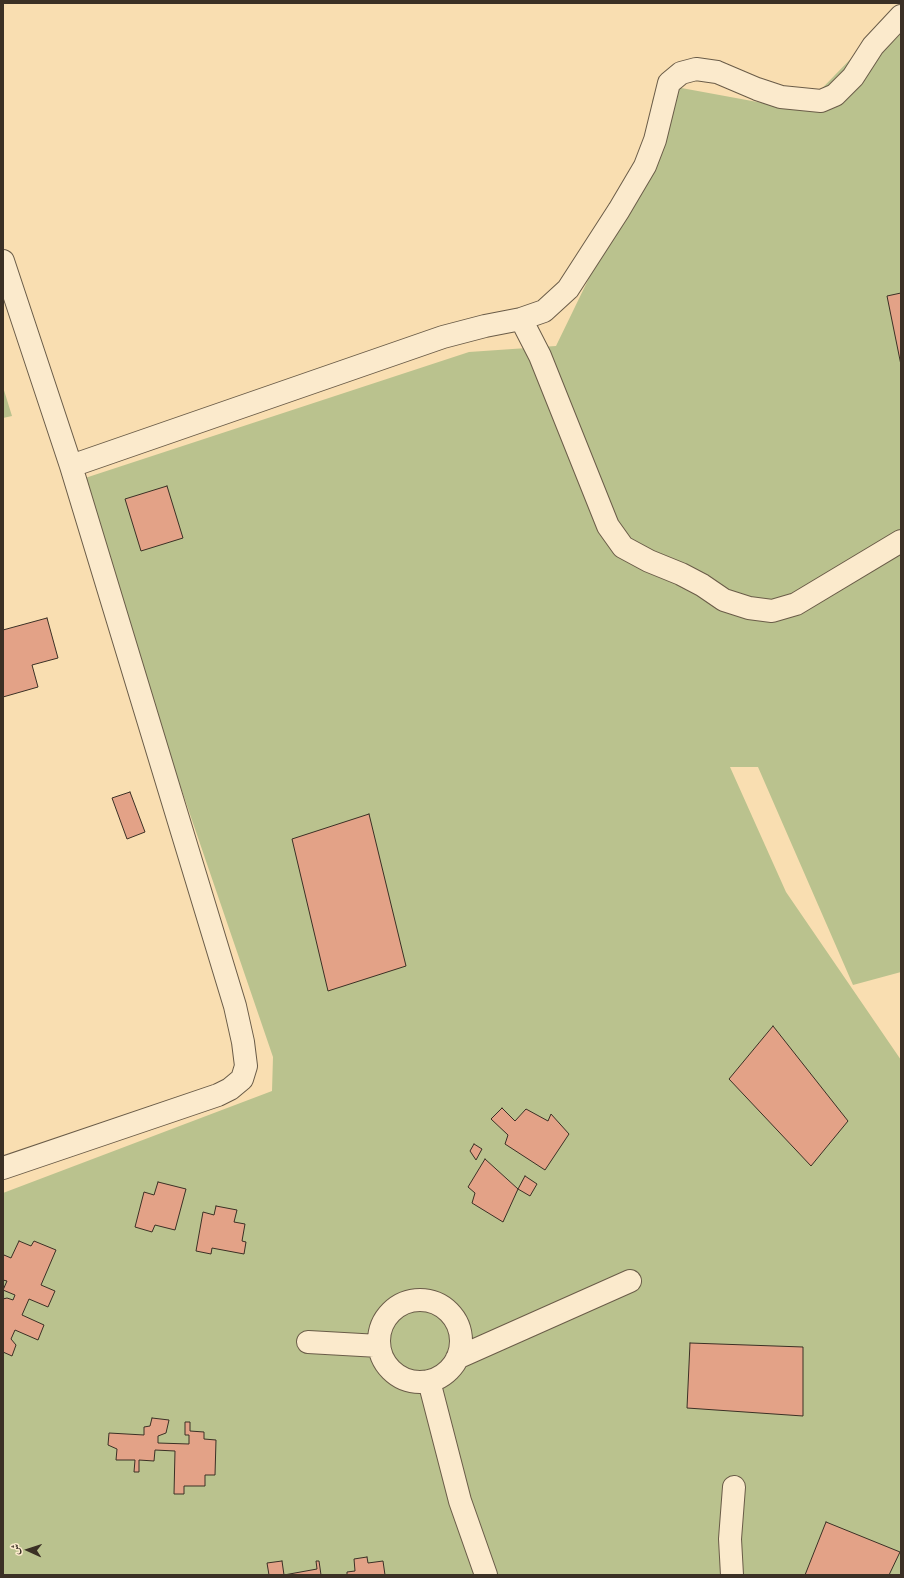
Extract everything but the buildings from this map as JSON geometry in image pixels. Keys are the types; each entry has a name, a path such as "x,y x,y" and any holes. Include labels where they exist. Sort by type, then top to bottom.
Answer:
{"street":[{"path":"71,466 443,337 544,311 568,289 619,210 645,166 655,140 669,83 681,73 696,70 717,72 757,89 781,97 821,101 835,95 853,77 873,46 901,16"},
{"path":"3,261 71,466 235,1006 243,1042 246,1066 242,1078 230,1089 218,1095 3,1168"},
{"path":"521,318 540,356 608,526 624,547 649,561 686,577 724,600 749,608 772,611 796,604 901,541"},
{"path":"457,1358 630,1281"},
{"path":"426,1300 443,1307 456,1321 461,1339 457,1358 450,1369 441,1376 429,1381 412,1382 407,1380 396,1375 388,1367 382,1357 379,1346 381,1327 391,1311 408,1302 426,1300"},
{"path":"308,1342 379,1346"},
{"path":"429,1381 460,1501 486,1575"},
{"path":"732,1575 730,1539 734,1487"}],"green space":[{"path":"901,7 901,972 853,985 758,767 730,767 786,892 901,1060 901,1575 3,1575 3,1193 272,1091 273,1057 76,481 469,352 556,346 639,175 653,98 676,87 801,110"},
{"path":"3,387 12,416 3,418"}]}
